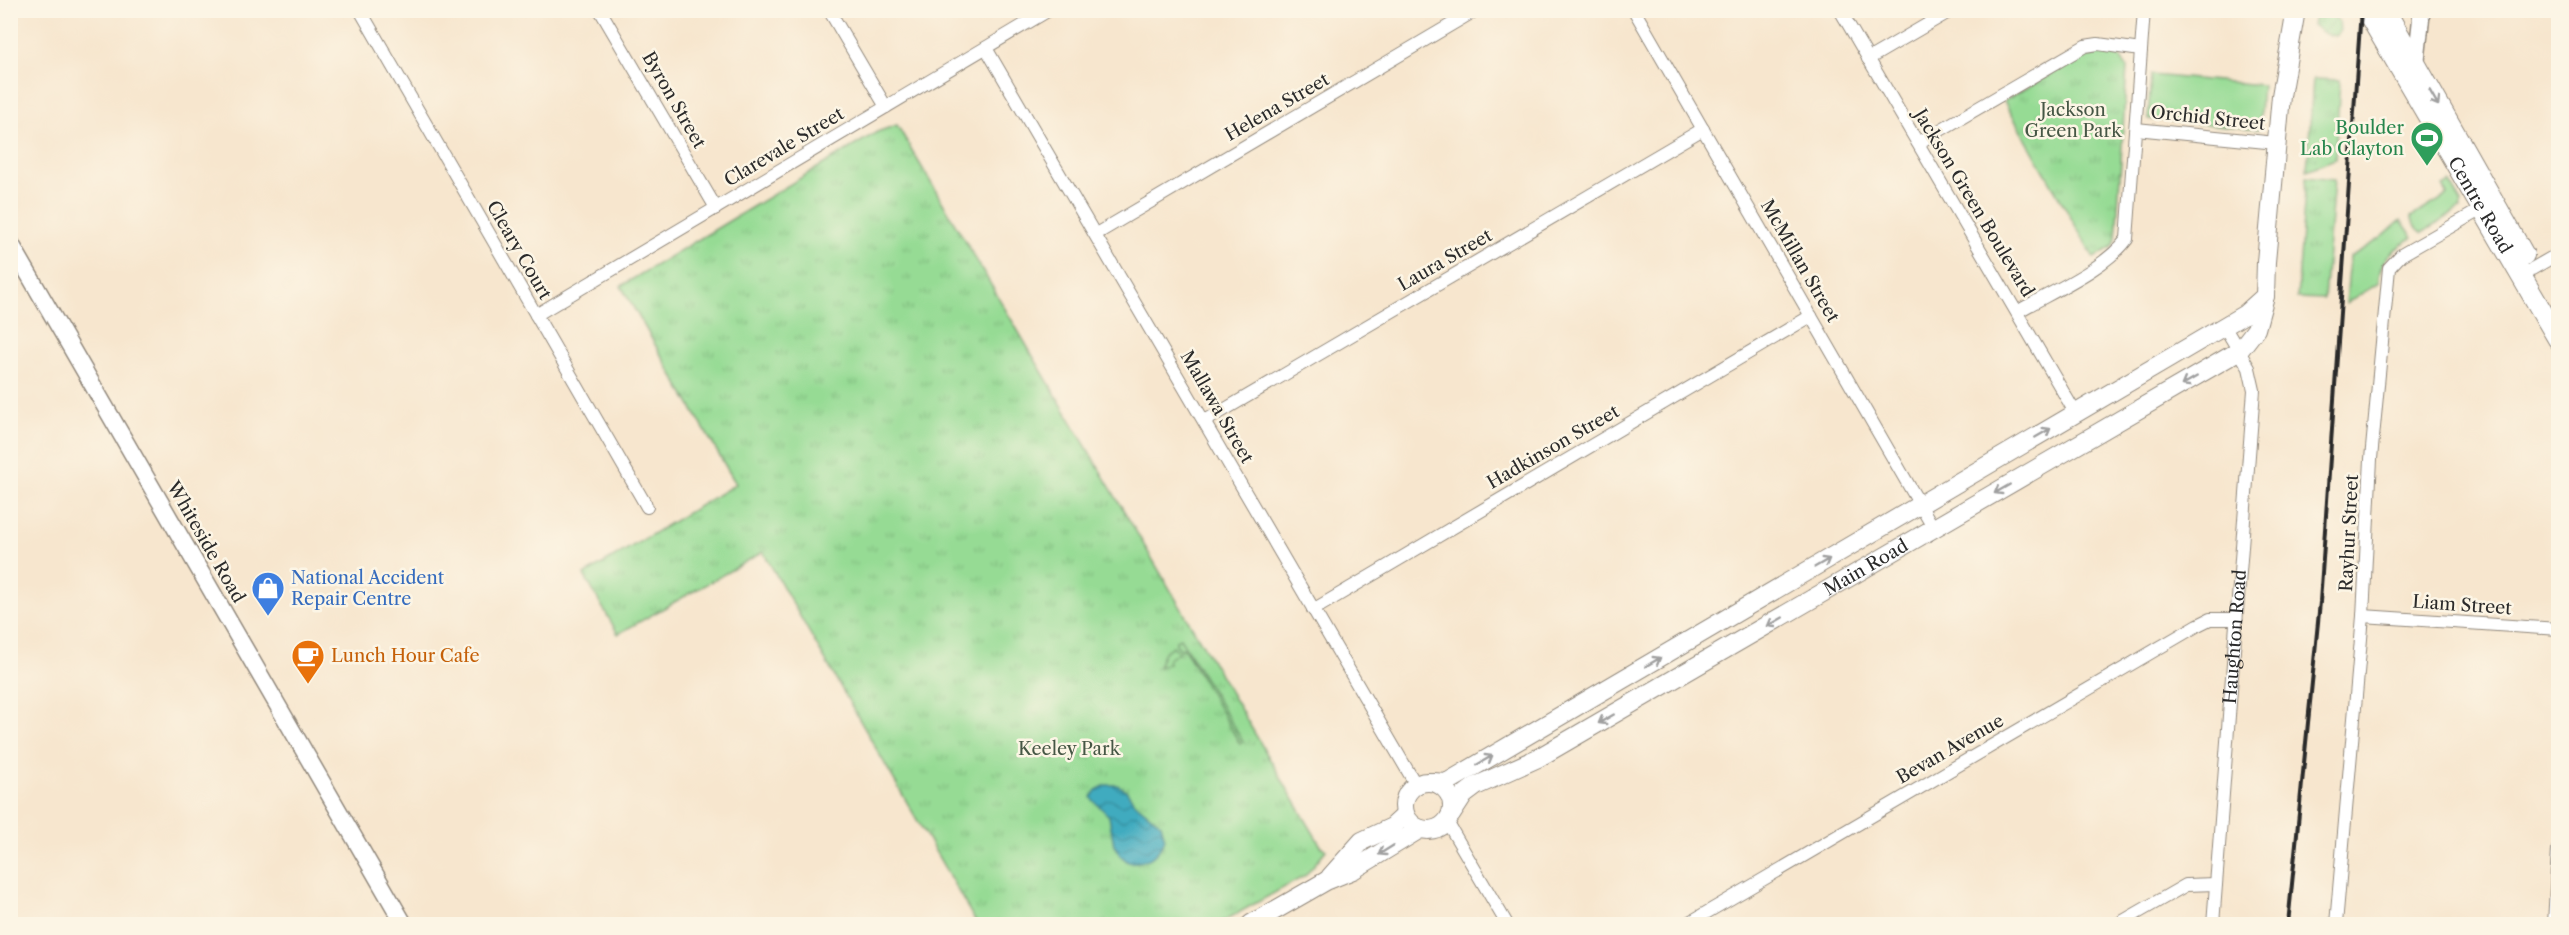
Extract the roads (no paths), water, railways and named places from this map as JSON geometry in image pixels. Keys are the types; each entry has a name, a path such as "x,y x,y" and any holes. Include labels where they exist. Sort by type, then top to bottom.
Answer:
{"main road":[{"path":"2283,90 2287,10"},
{"path":"2239,351 2256,329 2265,296 2276,143 2296,10"},
{"name":"Centre Road","path":"2383,19 2416,65 2487,206 2532,269 2559,315"},
{"name":"Centre Road","path":"2383,19 2559,339"},
{"path":"2224,326 2252,310 2265,296"},
{"name":"Main Road","path":"1425,784 1446,783 2224,326"},
{"name":"Main Road","path":"1449,818 1464,795 1476,786 1538,758 2239,351"},
{"path":"2012,451 2027,475"},
{"path":"1692,639 1706,662"},
{"path":"1425,784 1447,791 1453,806 1449,818 1434,830 1420,829 1413,825 1406,815 1406,797 1425,784"},
{"path":"1326,881 1362,841 1392,827 1406,815"},
{"path":"1251,924 1326,881 1353,870 1420,829"}],"street":[{"name":"Cleary Court","path":"360,10 647,507"},
{"name":"Byron Street","path":"600,10 716,208"},
{"path":"829,10 886,107"},
{"name":"Helena Street","path":"1096,234 1476,10"},
{"name":"McMillan Street","path":"1634,10 1934,529"},
{"name":"Jackson Green Boulevard","path":"1840,10 2076,414"},
{"path":"1868,59 1952,10"},
{"path":"2017,312 2103,262 2118,251 2127,238 2144,10"},
{"path":"2383,19 2408,21 2418,10 2421,19 2416,65"},
{"name":"Clarevale Street","path":"536,315 1047,11"},
{"path":"1918,143 2085,46 2098,44 2141,50"},
{"name":"Mallawa Street","path":"986,48 1313,610 1425,784"},
{"name":"Laura Street","path":"1205,421 1703,129"},
{"name":"Orchid Street","path":"2136,129 2276,143"},
{"name":"Rayhur Street","path":"2336,924 2363,615 2371,459 2389,268 2401,255 2487,206"},
{"name":"Whiteside Road","path":"10,242 404,924"},
{"path":"2532,269 2559,254"},
{"name":"Hadkinson Street","path":"1313,610 1811,316"},
{"name":"Haughton Road","path":"2213,924 2254,390 2249,368 2224,326"},
{"name":"Liam Street","path":"2363,615 2559,630"},
{"name":"Bevan Avenue","path":"1687,924 2198,625 2210,619 2235,619"},
{"path":"1449,818 1507,924"},
{"path":"2554,924 2559,849"},
{"path":"2118,924 2186,885 2216,884"}],"water":[{"path":"1106,785 1117,785 1125,789 1134,802 1161,824 1165,839 1151,858 1141,862 1128,862 1120,855 1114,845 1109,816 1091,798 1096,790"}],"railway":[{"path":"2288,924 2320,602 2361,10"}],"place":[{"name":"Boulder Lab Clayton","path":"2427,167"},
{"name":"National Accident Repair Centre","path":"268,617"},
{"name":"Lunch Hour Cafe","path":"308,685"}],"park label":[{"name":"Jackson Green Park","path":"2073,120"},
{"name":"Keeley Park","path":"1069,749"}]}
